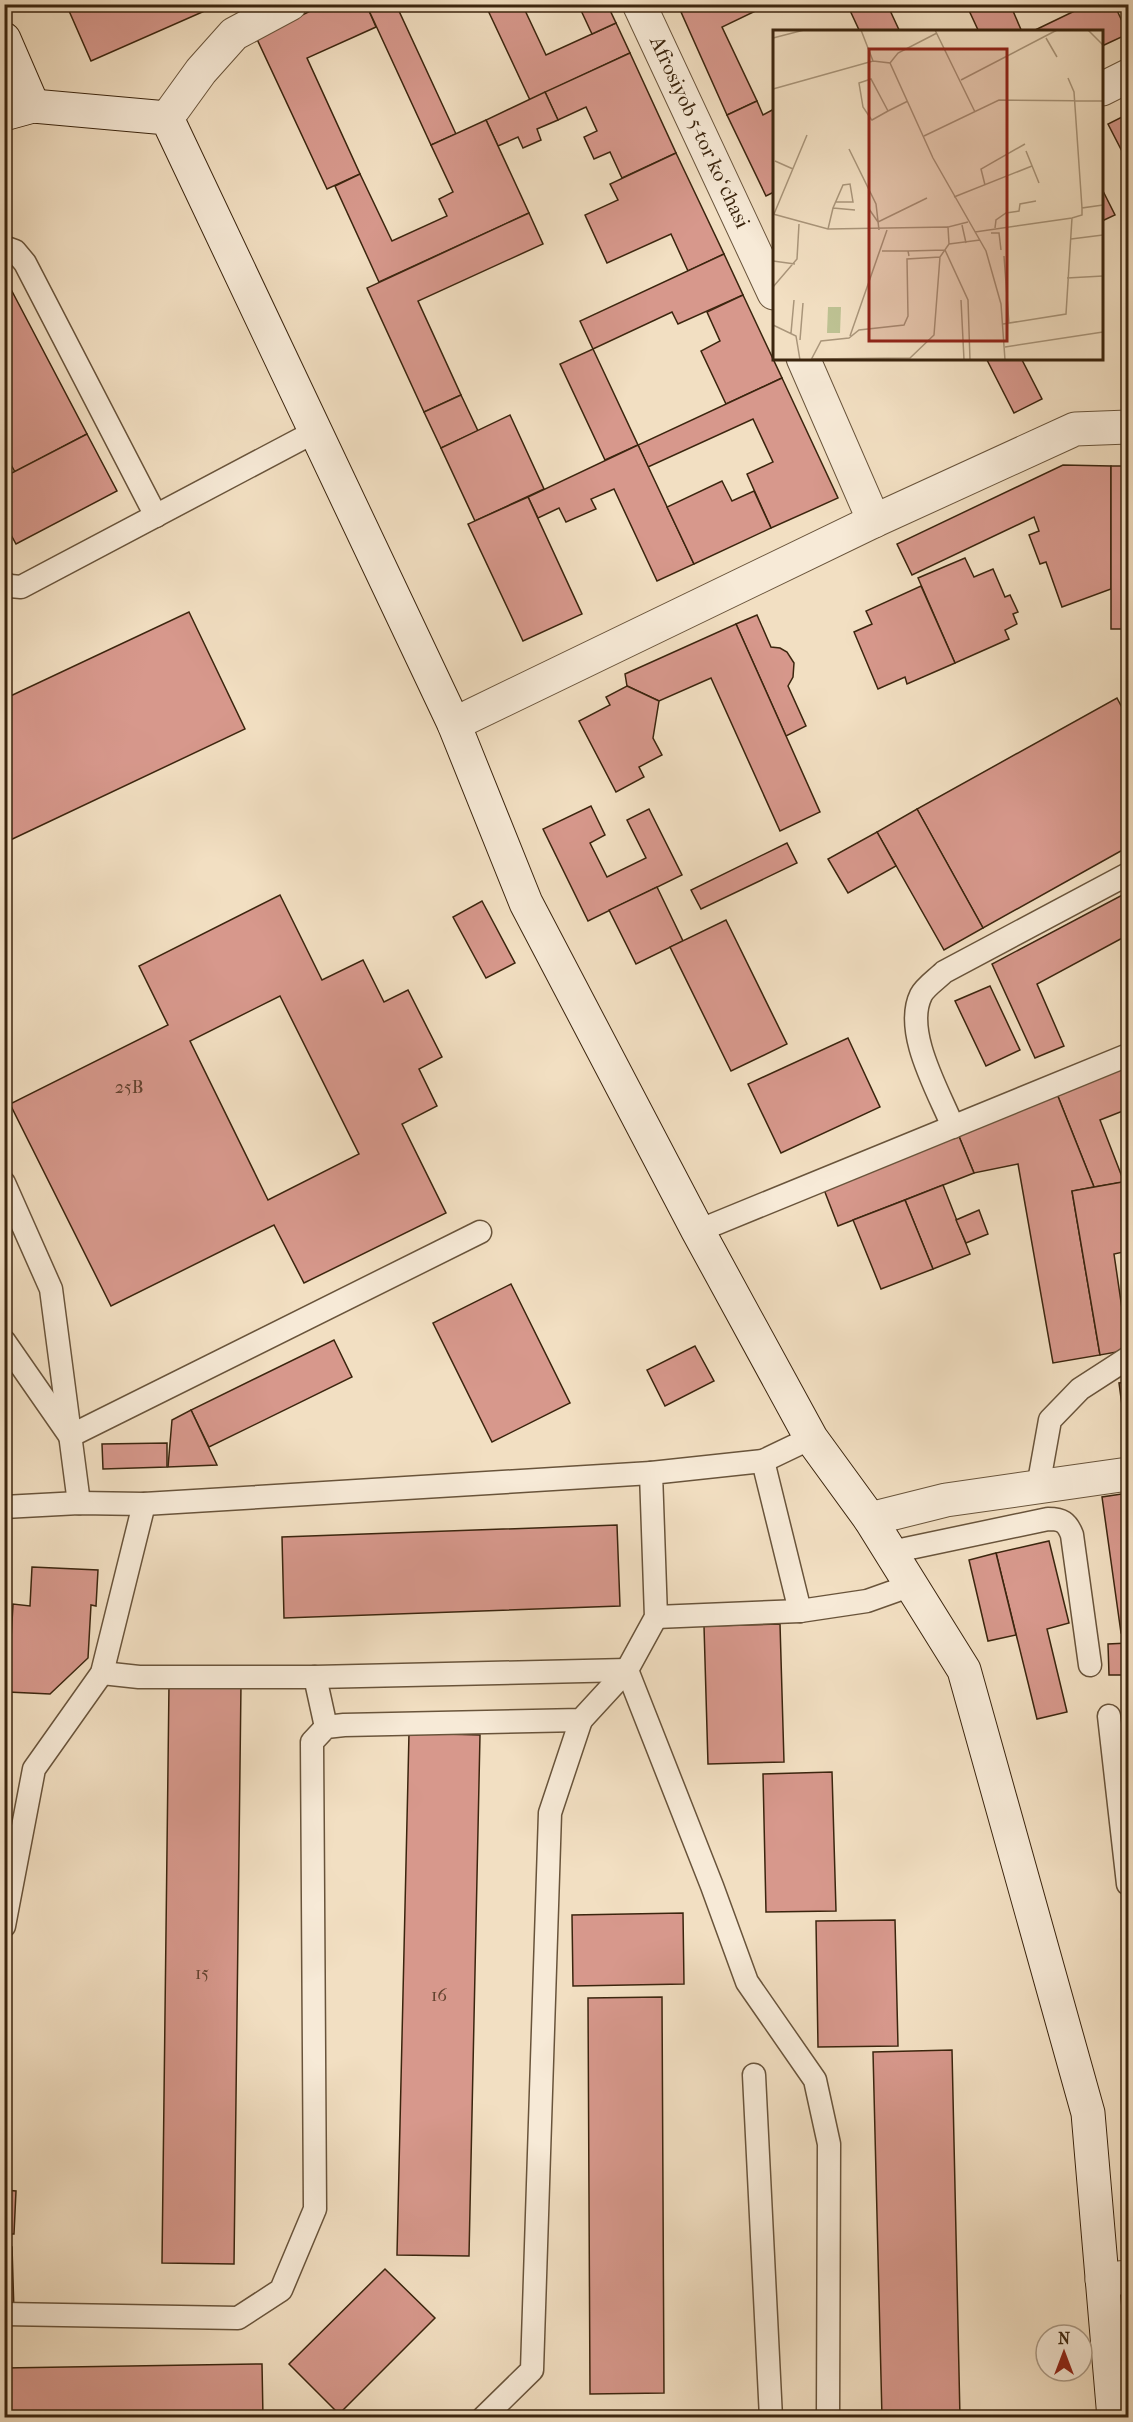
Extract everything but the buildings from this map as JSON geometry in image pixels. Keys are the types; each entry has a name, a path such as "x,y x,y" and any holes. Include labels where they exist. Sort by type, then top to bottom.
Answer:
{"street":[{"path":"167,118 201,71 234,34 290,4"},
{"name":"Afrosiyob 5-tor koʻchasi","path":"639,4 767,257 773,287"},
{"path":"4,39 19,110 167,118"},
{"path":"1103,88 1128,76"},
{"path":"167,118 454,724 526,903 698,1231 811,1438 870,1519 964,1670 1088,2114 1115,2279 1114,2418"},
{"path":"804,360 874,521"},
{"path":"454,724 874,521 1075,429 1128,427"},
{"path":"870,1519 946,1500 1128,1474"}],"lane":[{"path":"4,247 15,250 25,263 156,516"},
{"path":"4,583 21,587 316,430"},
{"path":"953,1127 918,1043 915,1018 921,994 944,972 1128,874"},
{"path":"698,1231 1128,1055"},
{"path":"4,1184 51,1289 79,1503"},
{"path":"70,1436 480,1232"},
{"path":"4,1341 70,1436"},
{"path":"1038,1487 1050,1420 1080,1389 1128,1358"},
{"path":"4,1507 79,1503 144,1504 651,1473 763,1461 811,1438"},
{"path":"763,1461 800,1611"},
{"path":"483,2418 532,2370 550,1814 581,1720 627,1670 656,1617 651,1473"},
{"path":"4,1926 34,1769 102,1674 144,1504"},
{"path":"891,1552 1048,1519 1059,1519 1068,1525 1072,1535 1090,1665"},
{"path":"656,1617 800,1611 867,1601 912,1585"},
{"path":"102,1674 140,1677 315,1677 627,1670"},
{"path":"627,1670 747,1982 815,2079 829,2144 828,2418"},
{"path":"315,1677 326,1727"},
{"path":"1109,1716 1128,1884"},
{"path":"4,2314 238,2318 281,2290 315,2209 312,1742 326,1727 344,1725 581,1720"},
{"path":"754,2075 771,2418"}]}
